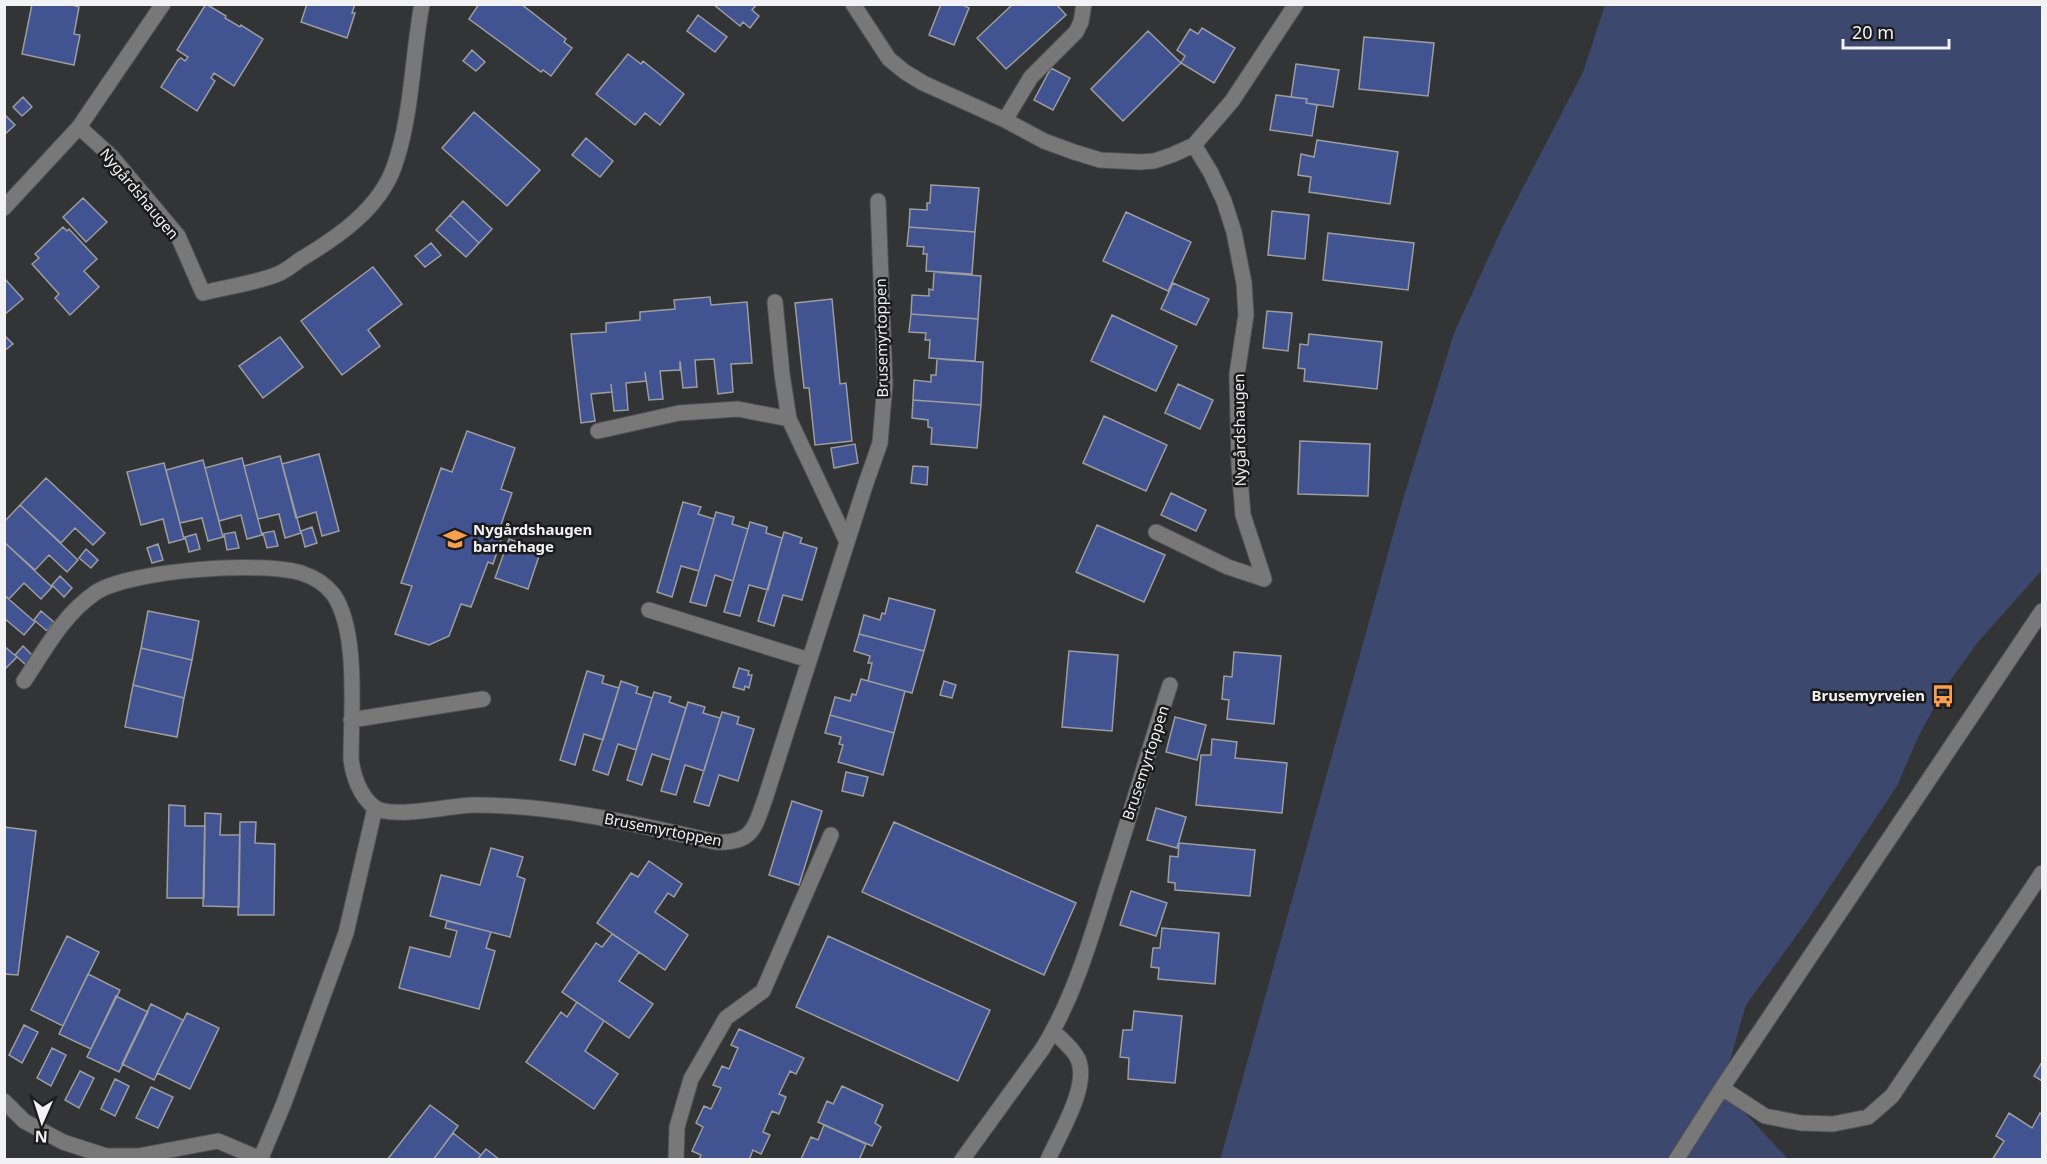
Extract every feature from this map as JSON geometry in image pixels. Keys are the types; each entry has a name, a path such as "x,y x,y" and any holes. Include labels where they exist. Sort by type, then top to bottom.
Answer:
{"street":[{"path":"4,208 79,127 163,4"},
{"name":"Nygårdshaugen","path":"79,127 111,156 178,236 203,293 279,274 319,249 352,223 378,196 389,179 406,115 422,4"},
{"path":"853,4 889,58 905,72 923,83 1005,120 1044,141 1100,160 1132,162 1154,161 1194,145 1232,101 1296,4"},
{"path":"1005,120 1031,77 1077,32 1084,4"},
{"name":"Nygårdshaugen","path":"1156,532 1228,567 1264,579 1243,515 1239,465 1237,374 1246,315 1244,283 1234,232 1224,201 1194,145"},
{"name":"Brusemyrtoppen","path":"375,808 395,812 462,806 527,806 728,843 744,839 754,828 880,443 885,384 878,201"},
{"path":"775,302 789,419 847,542"},
{"path":"598,431 679,412 738,409 789,419"},
{"path":"4,1101 24,1121 63,1142 106,1156 138,1156 218,1141 261,1159 284,1103 346,933 375,808 353,776 348,638 342,611 322,582 302,573 237,567 127,580 96,592 70,614 24,681"},
{"path":"649,610 809,660"},
{"path":"1676,1160 2043,611"},
{"name":"Brusemyrtoppen","path":"962,1160 1053,1031 1093,934 1140,776 1170,686"},
{"path":"351,720 483,699"},
{"path":"676,1160 677,1127 691,1079 726,1018 763,991 831,835"},
{"path":"1722,1088 1765,1116 1801,1123 1833,1124 1868,1117 1892,1096 2043,873"},
{"path":"1048,1160 1074,1104 1080,1081 1077,1058 1053,1031"}],"shaded area":[{"path":"1605,5 2042,5 2042,570 1978,642 1947,685 1920,733 1897,786 1807,921 1746,1005 1722,1088 1788,1159 1220,1160 1401,506 1454,333 1501,230 1583,72"}],"building":[{"path":"32,4 69,4 79,7 74,34 80,35 74,65 22,54"},
{"path":"206,4 226,16 225,18 263,39 234,86 214,73 211,78 215,81 197,111 161,87 178,60 181,58 185,61 188,57 177,50"},
{"path":"307,4 355,4 352,13 355,13 347,38 301,22"},
{"path":"479,4 521,4 566,39 564,42 572,48 551,76 543,70 541,72 469,19"},
{"path":"713,4 757,4 752,10 759,16 750,28 743,22 740,26"},
{"path":"941,4 961,4 969,8 954,45 929,35"},
{"path":"1013,4 1056,4 1066,15 1006,69 977,38"},
{"path":"698,15 727,37 715,52 687,31"},
{"path":"1202,28 1235,48 1214,83 1181,63 1185,56 1177,50 1190,29 1198,34"},
{"path":"1148,31 1181,63 1123,121 1091,89"},
{"path":"1364,37 1434,43 1428,96 1359,89"},
{"path":"472,50 485,62 476,71 463,61"},
{"path":"628,54 641,64 643,61 684,94 660,125 645,113 635,125 596,94"},
{"path":"1296,64 1339,70 1333,107 1306,103 1307,99 1291,97"},
{"path":"1051,68 1070,78 1053,110 1034,100"},
{"path":"1276,95 1307,99 1306,103 1317,105 1312,136 1270,130"},
{"path":"23,97 32,107 22,116 13,107"},
{"path":"474,112 540,170 507,206 442,148"},
{"path":"4,114 15,125 4,135"},
{"path":"586,138 613,161 600,177 572,155"},
{"path":"1317,140 1398,152 1390,204 1309,192 1311,177 1298,175 1301,154 1314,157"},
{"path":"931,185 979,188 975,232 909,227 910,209 927,210 927,203 930,203"},
{"path":"83,198 107,222 86,242 63,217"},
{"path":"463,201 492,229 479,243 450,215"},
{"path":"1272,211 1309,215 1305,259 1268,255"},
{"path":"1126,212 1191,242 1168,291 1103,261"},
{"path":"450,215 479,243 466,257 436,230"},
{"path":"63,227 67,231 69,229 97,259 84,271 99,287 70,315 55,298 59,294 32,264 39,258 35,254"},
{"path":"909,227 975,232 972,274 926,271 927,254 923,254 924,247 907,246"},
{"path":"1328,233 1414,243 1408,290 1323,280"},
{"path":"431,243 441,255 425,267 415,256"},
{"path":"373,267 402,304 368,330 380,346 342,375 301,321"},
{"path":"934,272 981,276 978,319 911,314 912,295 929,296 929,289 933,290"},
{"path":"4,278 23,299 4,315"},
{"path":"1173,283 1209,299 1196,325 1161,309"},
{"path":"710,297 711,305 747,302 752,363 731,364 733,392 718,394 714,359 695,360 697,387 683,388 680,361 680,370 660,371 663,399 649,400 645,372 646,381 626,383 628,410 614,411 612,392 591,394 595,421 581,423 571,334 606,332 606,323 640,320 640,312 675,309 674,300"},
{"path":"832,299 840,384 846,383 852,441 815,445 809,388 804,388 795,303"},
{"path":"1267,311 1292,313 1288,351 1263,348"},
{"path":"911,314 978,319 975,361 929,358 930,340 925,340 926,333 909,332"},
{"path":"1112,315 1177,346 1156,391 1091,361"},
{"path":"1309,334 1382,342 1377,389 1304,381 1305,369 1298,368 1300,344 1308,345"},
{"path":"4,335 13,344 4,351"},
{"path":"280,337 303,367 263,398 239,366"},
{"path":"937,359 983,362 981,405 913,400 914,380 931,382 931,375 936,375"},
{"path":"1178,384 1213,400 1200,429 1165,413"},
{"path":"913,400 981,405 977,448 931,444 932,428 928,427 928,420 912,418"},
{"path":"1104,416 1167,445 1146,491 1083,463"},
{"path":"467,431 515,448 501,489 512,493 496,539 501,540 493,564 488,562 471,607 461,604 449,636 429,645 395,634 412,586 401,583 441,468 452,472"},
{"path":"1300,441 1370,444 1368,496 1298,494"},
{"path":"855,444 858,463 834,468 831,448"},
{"path":"319,454 339,531 322,536 316,512 296,518 282,464"},
{"path":"280,456 301,533 285,538 279,514 258,519 244,466"},
{"path":"242,458 262,535 247,539 241,515 219,521 205,468"},
{"path":"203,460 223,537 208,541 202,518 180,523 166,470"},
{"path":"164,463 184,539 169,543 163,519 141,525 127,472"},
{"path":"913,466 928,467 927,485 911,483"},
{"path":"46,478 105,533 93,545 75,528 61,543 20,505"},
{"path":"1171,493 1206,510 1196,531 1161,515"},
{"path":"683,502 701,507 698,514 714,519 699,571 681,566 672,597 657,592"},
{"path":"20,505 78,560 67,572 49,555 35,570 4,542 4,522"},
{"path":"716,512 734,517 732,524 748,529 733,581 715,575 706,606 690,602"},
{"path":"750,522 767,527 766,533 782,538 768,590 749,585 740,616 724,612"},
{"path":"1097,525 1165,555 1144,602 1076,572"},
{"path":"312,527 317,543 305,547 301,531"},
{"path":"274,531 278,546 267,548 263,533"},
{"path":"235,532 239,548 227,550 224,534"},
{"path":"784,532 802,538 800,543 817,548 802,600 783,595 774,626 758,621"},
{"path":"196,534 200,549 189,552 185,537"},
{"path":"509,539 541,550 528,589 495,578"},
{"path":"4,542 52,587 41,599 24,583 9,599 4,595"},
{"path":"158,544 163,560 152,563 147,548"},
{"path":"86,549 98,560 91,568 79,558"},
{"path":"60,576 72,588 64,597 52,585"},
{"path":"4,595 35,622 24,635 4,618"},
{"path":"889,598 935,610 924,651 859,634 864,615 880,620 882,613 885,614"},
{"path":"41,611 54,622 47,631 34,620"},
{"path":"148,611 199,621 192,660 141,648"},
{"path":"859,634 924,651 912,693 868,681 872,663 868,663 870,656 854,651"},
{"path":"4,646 17,657 5,669 4,668"},
{"path":"23,646 35,658 27,666 15,655"},
{"path":"141,648 192,660 184,698 133,685"},
{"path":"1069,651 1118,655 1112,731 1062,727"},
{"path":"1234,652 1281,656 1274,724 1227,719 1229,700 1222,699 1224,676 1232,677"},
{"path":"739,668 749,671 748,675 752,675 749,688 745,686 744,690 733,687"},
{"path":"587,671 604,676 602,683 619,688 603,740 584,734 575,765 560,760"},
{"path":"861,679 905,691 894,733 830,715 835,697 850,701 852,694 856,695"},
{"path":"621,681 638,687 636,693 652,698 636,750 618,744 608,775 593,770"},
{"path":"944,681 956,685 952,698 940,695"},
{"path":"133,685 184,698 177,737 125,727"},
{"path":"654,692 671,697 669,702 686,708 670,760 652,754 642,785 627,780"},
{"path":"688,702 705,707 703,713 720,718 704,771 685,765 676,795 661,791"},
{"path":"722,712 739,717 737,724 754,729 738,781 719,775 709,806 694,802"},
{"path":"830,715 894,733 883,775 838,762 843,745 839,744 841,737 825,733"},
{"path":"1175,717 1206,725 1197,760 1166,752"},
{"path":"1212,739 1237,742 1235,758 1287,763 1282,813 1196,805 1201,755 1211,755"},
{"path":"846,772 868,777 863,796 842,791"},
{"path":"792,801 822,811 799,885 769,875"},
{"path":"169,805 185,806 185,826 205,826 204,898 167,898"},
{"path":"1156,808 1186,817 1177,848 1147,840"},
{"path":"205,813 221,814 220,835 240,835 239,907 203,906"},
{"path":"240,822 256,822 255,843 275,844 274,915 238,915"},
{"path":"894,822 1076,903 1044,975 862,892"},
{"path":"4,827 36,831 18,975 4,974"},
{"path":"1179,843 1255,850 1250,896 1175,890 1175,883 1168,882 1170,856 1178,857"},
{"path":"491,848 523,857 517,876 525,879 510,937 430,916 441,875 480,885"},
{"path":"649,861 682,884 674,897 668,893 655,912 688,935 665,970 597,923 631,873 638,877"},
{"path":"1131,891 1167,903 1156,936 1120,925"},
{"path":"447,921 491,932 486,948 495,951 479,1009 399,988 410,947 450,957 457,931 445,928"},
{"path":"1162,928 1219,933 1215,984 1158,979 1159,968 1151,967 1153,948 1160,948"},
{"path":"612,934 639,952 619,981 653,1004 629,1038 562,992 596,943 602,947"},
{"path":"67,936 99,952 63,1026 31,1010"},
{"path":"828,936 990,1010 958,1081 796,1007"},
{"path":"88,974 120,990 91,1049 59,1034"},
{"path":"116,996 148,1012 119,1072 87,1057"},
{"path":"577,1002 604,1021 585,1051 618,1074 594,1109 526,1062 561,1012 567,1017"},
{"path":"151,1004 183,1020 154,1080 122,1064"},
{"path":"1134,1011 1182,1016 1175,1083 1128,1079 1129,1058 1120,1057 1123,1030 1132,1030"},
{"path":"187,1013 219,1028 190,1089 157,1073"},
{"path":"24,1025 38,1032 22,1063 9,1055"},
{"path":"739,1029 804,1058 796,1074 790,1071 779,1094 786,1097 779,1114 772,1111 763,1132 770,1135 761,1154 753,1150 749,1160 699,1160 701,1155 692,1151 703,1127 696,1123 704,1106 711,1109 721,1088 713,1085 722,1066 729,1069 738,1048 731,1045"},
{"path":"52,1048 66,1055 51,1086 37,1078"},
{"path":"2042,1062 2042,1081 2034,1076"},
{"path":"80,1071 94,1078 79,1108 65,1100"},
{"path":"115,1079 129,1086 115,1116 101,1109"},
{"path":"842,1086 883,1105 875,1123 881,1127 872,1146 818,1122 827,1101 833,1104"},
{"path":"151,1087 173,1097 158,1128 136,1118"},
{"path":"430,1105 458,1126 433,1160 387,1160"},
{"path":"2009,1113 2032,1128 2040,1113 2042,1115 2042,1160 1992,1160 2004,1141 1996,1136"},
{"path":"824,1125 866,1144 859,1160 801,1159 811,1137 818,1140"},
{"path":"453,1133 481,1155 477,1160 433,1160"},
{"path":"486,1149 500,1160 477,1160"}],"place":[{"name":"Nygårdshaugen barnehage","path":"455,539"},
{"name":"Brusemyrveien","path":"1943,696"}]}
